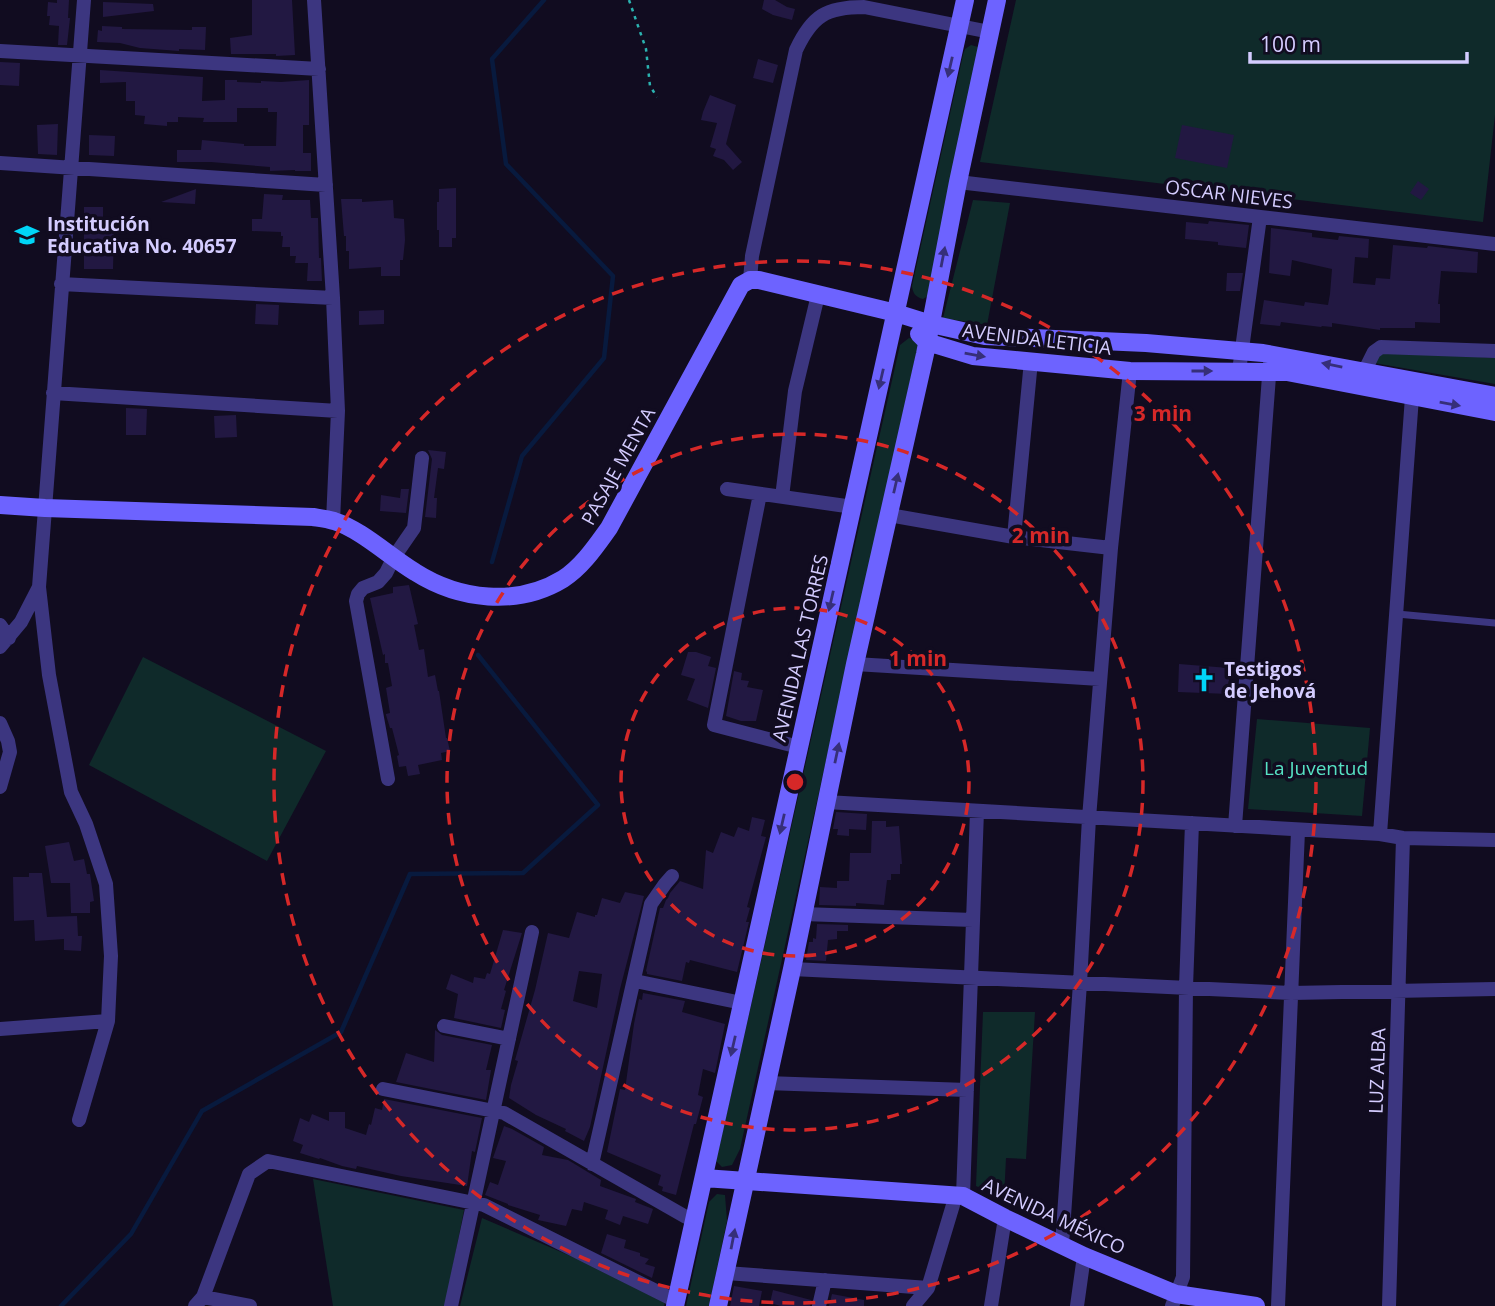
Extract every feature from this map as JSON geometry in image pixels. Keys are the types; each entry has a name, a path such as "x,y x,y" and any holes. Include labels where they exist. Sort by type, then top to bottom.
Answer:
{"street":[{"path":"79,1120 108,1021 111,956 106,884 86,824 71,792 49,675 39,586 84,0"},
{"path":"314,0 338,411 333,521"},
{"name":"AVENIDA LAS TORRES","path":"676,1304 965,0"},
{"path":"718,1306 855,664 927,342 997,0"},
{"path":"896,313 750,280 752,256 796,50 806,30 823,14 844,7 864,8 990,32"},
{"path":"0,51 319,69"},
{"path":"0,163 326,185"},
{"name":"OSCAR NIEVES","path":"958,182 1495,244"},
{"path":"1239,371 1260,217"},
{"name":"PASAJE MENTA","path":"0,506 313,517 349,528 416,573 437,583 479,596 500,598 532,593 564,578 587,557 610,528 741,285 750,280"},
{"path":"61,284 333,298"},
{"path":"782,497 795,391 818,295"},
{"name":"AVENIDA LETICIA","path":"896,313 930,324 985,336 1242,350 1287,372 1495,412"},
{"name":"AVENIDA LETICIA","path":"896,313 927,342 973,356 1130,371 1239,371 1270,362 1364,372 1495,397"},
{"path":"1364,372 1374,352 1381,347 1495,351"},
{"path":"1014,537 1031,361"},
{"path":"1235,826 1270,362"},
{"path":"1062,1245 1089,818 1111,548 1130,371"},
{"path":"53,393 338,411"},
{"path":"1380,834 1412,397"},
{"path":"387,779 356,601 363,588 378,582 386,573 414,528 422,458"},
{"path":"727,489 853,507"},
{"path":"760,494 714,725 799,747"},
{"path":"889,515 1014,537 1111,548"},
{"path":"5,643 21,622 39,586"},
{"path":"0,625 5,643"},
{"path":"855,664 1100,679"},
{"path":"0,723 10,751 0,787"},
{"path":"826,802 1380,834 1403,838 1495,840"},
{"path":"913,1306 928,1288 959,1196 967,1090 977,811"},
{"path":"1174,1300 1182,1277 1186,987 1192,823"},
{"path":"1278,1306 1298,831"},
{"name":"LUZ ALBA","path":"1389,1306 1403,838"},
{"path":"592,1164 652,904 672,876"},
{"path":"803,914 973,920"},
{"path":"451,1306 532,932"},
{"path":"792,969 1291,993 1495,989"},
{"path":"635,981 743,1003"},
{"path":"0,1029 108,1021"},
{"path":"444,1026 509,1039"},
{"path":"766,1083 967,1090"},
{"path":"383,1089 504,1114 686,1217 695,1218"},
{"path":"250,1306 199,1301 249,1174 268,1161 484,1205 676,1304"},
{"name":"AVENIDA MÉXICO","path":"704,1178 959,1196 1174,1300 1247,1305"},
{"path":"991,1306 1005,1218"},
{"path":"1077,1306 1084,1256"},
{"path":"726,1273 928,1288"},
{"path":"819,1306 825,1280"}],"lane":[{"path":"1396,614 1495,623"}],"path":[{"path":"629,0 646,48 650,86 657,97"}],"green space":[{"path":"1016,0 1495,0 1495,115 1483,222 980,162"},
{"path":"971,45 981,51 928,296 923,299 915,294 912,286 963,55 965,49"},
{"path":"973,200 1010,203 987,325 943,318"},
{"path":"909,338 916,340 918,345 740,1149 732,1165 722,1167 716,1161 900,345"},
{"path":"1379,351 1495,358 1495,384 1374,363"},
{"path":"143,657 326,751 267,861 89,765"},
{"name":"La Juventud","path":"1257,719 1370,728 1362,816 1248,809"},
{"path":"983,1012 1035,1012 1026,1159 1006,1158 1004,1198 976,1186"},
{"path":"313,1179 464,1210 445,1306 333,1306"},
{"path":"717,1194 725,1195 727,1221 709,1306 686,1306 709,1202"},
{"path":"482,1218 666,1297 664,1306 460,1306"}],"building":[{"path":"57,0 69,0 67,45 58,45 59,26 49,25 50,16 47,16 48,2 57,3"},
{"path":"252,0 292,0 295,55 231,54 230,38 252,35"},
{"path":"764,0 775,0 795,9 792,20 762,9"},
{"path":"103,2 153,4 154,11 103,17"},
{"path":"102,26 122,29 192,30 192,27 206,27 205,50 179,51 97,42 98,30 102,31"},
{"path":"758,59 778,65 773,83 753,78"},
{"path":"0,62 20,63 19,86 0,85"},
{"path":"100,70 203,77 202,101 225,100 225,80 261,83 309,80 309,125 303,125 303,153 311,153 311,171 270,171 270,167 177,162 177,150 201,150 202,140 244,146 276,146 277,112 268,112 268,108 237,108 237,122 203,122 204,118 178,117 178,122 167,122 167,126 144,124 145,116 135,115 135,101 126,101 126,82 100,83"},
{"path":"710,95 736,105 726,144 742,162 733,170 724,160 713,156 716,149 710,147 717,123 701,120"},
{"path":"58,124 57,155 38,154 37,125"},
{"path":"1182,125 1234,135 1227,168 1175,158"},
{"path":"89,135 115,136 114,156 89,155"},
{"path":"1418,181 1429,189 1421,200 1410,193"},
{"path":"456,188 456,238 452,238 452,247 439,247 439,189"},
{"path":"196,189 195,204 161,202"},
{"path":"264,194 283,195 282,200 310,200 311,218 318,218 322,281 307,281 308,263 295,263 296,256 290,256 290,247 282,247 281,232 252,231 252,219 262,219"},
{"path":"341,199 362,199 362,202 393,200 394,218 404,219 405,240 403,260 400,260 400,276 381,276 381,267 349,269"},
{"path":"84,207 103,207 103,231 114,231 113,269 84,269"},
{"path":"1209,221 1249,225 1246,248 1185,239 1186,222 1208,224"},
{"path":"1271,228 1312,233 1312,237 1338,240 1339,236 1369,239 1368,258 1355,257 1353,283 1375,285 1376,278 1390,279 1393,245 1478,252 1477,273 1441,271 1438,304 1440,323 1415,322 1415,328 1380,330 1332,323 1332,327 1281,322 1280,326 1260,324 1264,300 1304,306 1305,302 1328,305 1330,294 1332,269 1292,260 1290,276 1269,273"},
{"path":"1227,273 1243,273 1240,291 1226,291"},
{"path":"256,304 279,305 278,325 255,324"},
{"path":"384,310 384,324 359,325 359,311"},
{"path":"126,408 147,409 146,435 126,435"},
{"path":"236,415 237,437 215,438 214,416"},
{"path":"428,450 446,452 444,469 438,468 434,498 437,498 436,518 425,517 432,459"},
{"path":"401,489 409,489 406,513 380,511 381,495 400,498"},
{"path":"409,585 418,624 414,625 419,650 424,649 428,677 435,675 450,751 441,753 442,760 418,765 420,774 408,776 406,766 399,767 399,755 386,715 390,713 386,688 392,686 370,598 393,593 393,587"},
{"path":"688,652 711,657 708,666 716,668 708,708 687,700 695,679 681,675"},
{"name":"Testigos de Jehová","path":"1179,664 1229,668 1229,694 1178,692"},
{"path":"734,671 742,673 741,680 749,681 747,687 763,690 756,721 741,721 726,716"},
{"path":"836,812 867,814 866,830 849,829 849,836 837,835 838,829 833,829"},
{"path":"752,817 765,820 761,836 766,837 747,907 750,908 746,922 749,922 737,972 690,960 689,963 686,962 682,981 647,974 660,908 663,908 670,893 680,881 703,889 706,850 713,853 721,832 734,837 738,827 749,831"},
{"path":"872,821 886,821 886,827 899,826 902,864 900,874 891,874 891,880 887,880 884,905 819,905 820,887 837,888 837,881 849,881 850,853 871,853"},
{"path":"69,842 74,861 84,859 87,874 90,874 94,901 90,902 90,913 71,913 70,883 51,883 45,846"},
{"path":"29,873 42,873 47,917 77,916 78,936 82,936 81,951 64,950 64,939 35,941 34,920 14,921 13,877 29,877"},
{"path":"625,892 644,896 620,989 590,1127 584,1141 509,1098 518,1061 515,1060 548,933 569,938 577,912 595,917 602,898 620,903","holes":["579,971 602,974 597,1008 573,1001"]},
{"path":"817,924 848,925 848,931 837,931 837,939 828,940 826,961 806,960 809,942 813,942 813,938 816,939"},
{"path":"503,930 522,933 504,990 506,991 501,1009 505,1010 501,1028 454,1018 458,994 446,989 451,974 473,983 474,977 485,979 487,973 490,974"},
{"path":"643,993 685,1001 682,1012 725,1024 715,1073 703,1069 698,1095 703,1097 676,1195 662,1191 663,1187 658,1185 661,1175 607,1152 620,1089 625,1090 634,1024 639,999 642,1000"},
{"path":"435,1030 442,1035 492,1045 486,1070 491,1070 486,1100 396,1082 406,1053 434,1062"},
{"path":"384,1099 482,1118 475,1152 472,1151 467,1186 357,1166 356,1169 342,1166 300,1153 303,1145 293,1141 300,1118 309,1122 312,1114 329,1121 329,1112 345,1112 345,1128 366,1135 375,1108 382,1110"},
{"path":"504,1126 544,1147 542,1155 568,1160 601,1180 600,1186 636,1199 635,1202 653,1209 648,1224 623,1216 620,1225 605,1219 608,1210 584,1202 582,1211 572,1209 566,1226 538,1220 540,1215 485,1195 490,1182 498,1185 506,1161 493,1158"},
{"path":"607,1234 626,1240 624,1248 649,1259 645,1264 655,1267 652,1278 601,1253"},
{"path":"734,1286 762,1291 759,1306 730,1306"},
{"path":"773,1290 811,1300 810,1306 781,1306 770,1303"},
{"path":"832,1294 864,1300 864,1306 829,1306"}],"waterway":[{"path":"492,562 522,456 604,358 613,276 506,164 492,59 544,0"},
{"path":"61,1306 131,1234 202,1111 341,1032 410,874 523,873 598,805 478,655"}],"place":[{"name":"Institución Educativa No. 40657","path":"27,235"},
{"name":"Testigos de Jehová","path":"1204,680"}]}
